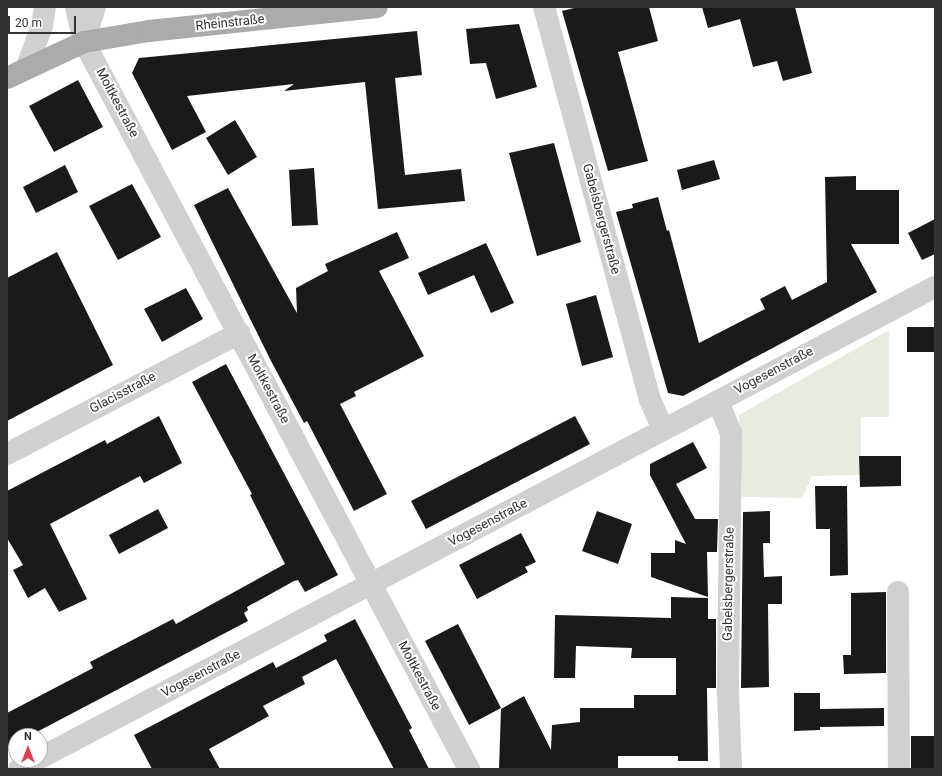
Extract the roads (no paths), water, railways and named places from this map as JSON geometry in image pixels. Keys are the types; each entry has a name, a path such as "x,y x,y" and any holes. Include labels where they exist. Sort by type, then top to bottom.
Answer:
{"main road":[{"name":"Rheinstraße","path":"7,78 84,42 156,30 377,7"}],"street":[{"path":"26,69 42,26 45,7"},
{"name":"Moltkestraße","path":"76,7 84,42 469,769"},
{"path":"84,42 95,7"},
{"name":"Gabelsbergerstraße","path":"544,7 650,400 663,429"},
{"name":"Vogesenstraße","path":"48,754 935,287"},
{"name":"Glacisstraße","path":"7,454 239,333"},
{"name":"Gabelsbergerstraße","path":"718,401 731,433 728,686 731,769"},
{"path":"898,592 899,769"}]}
